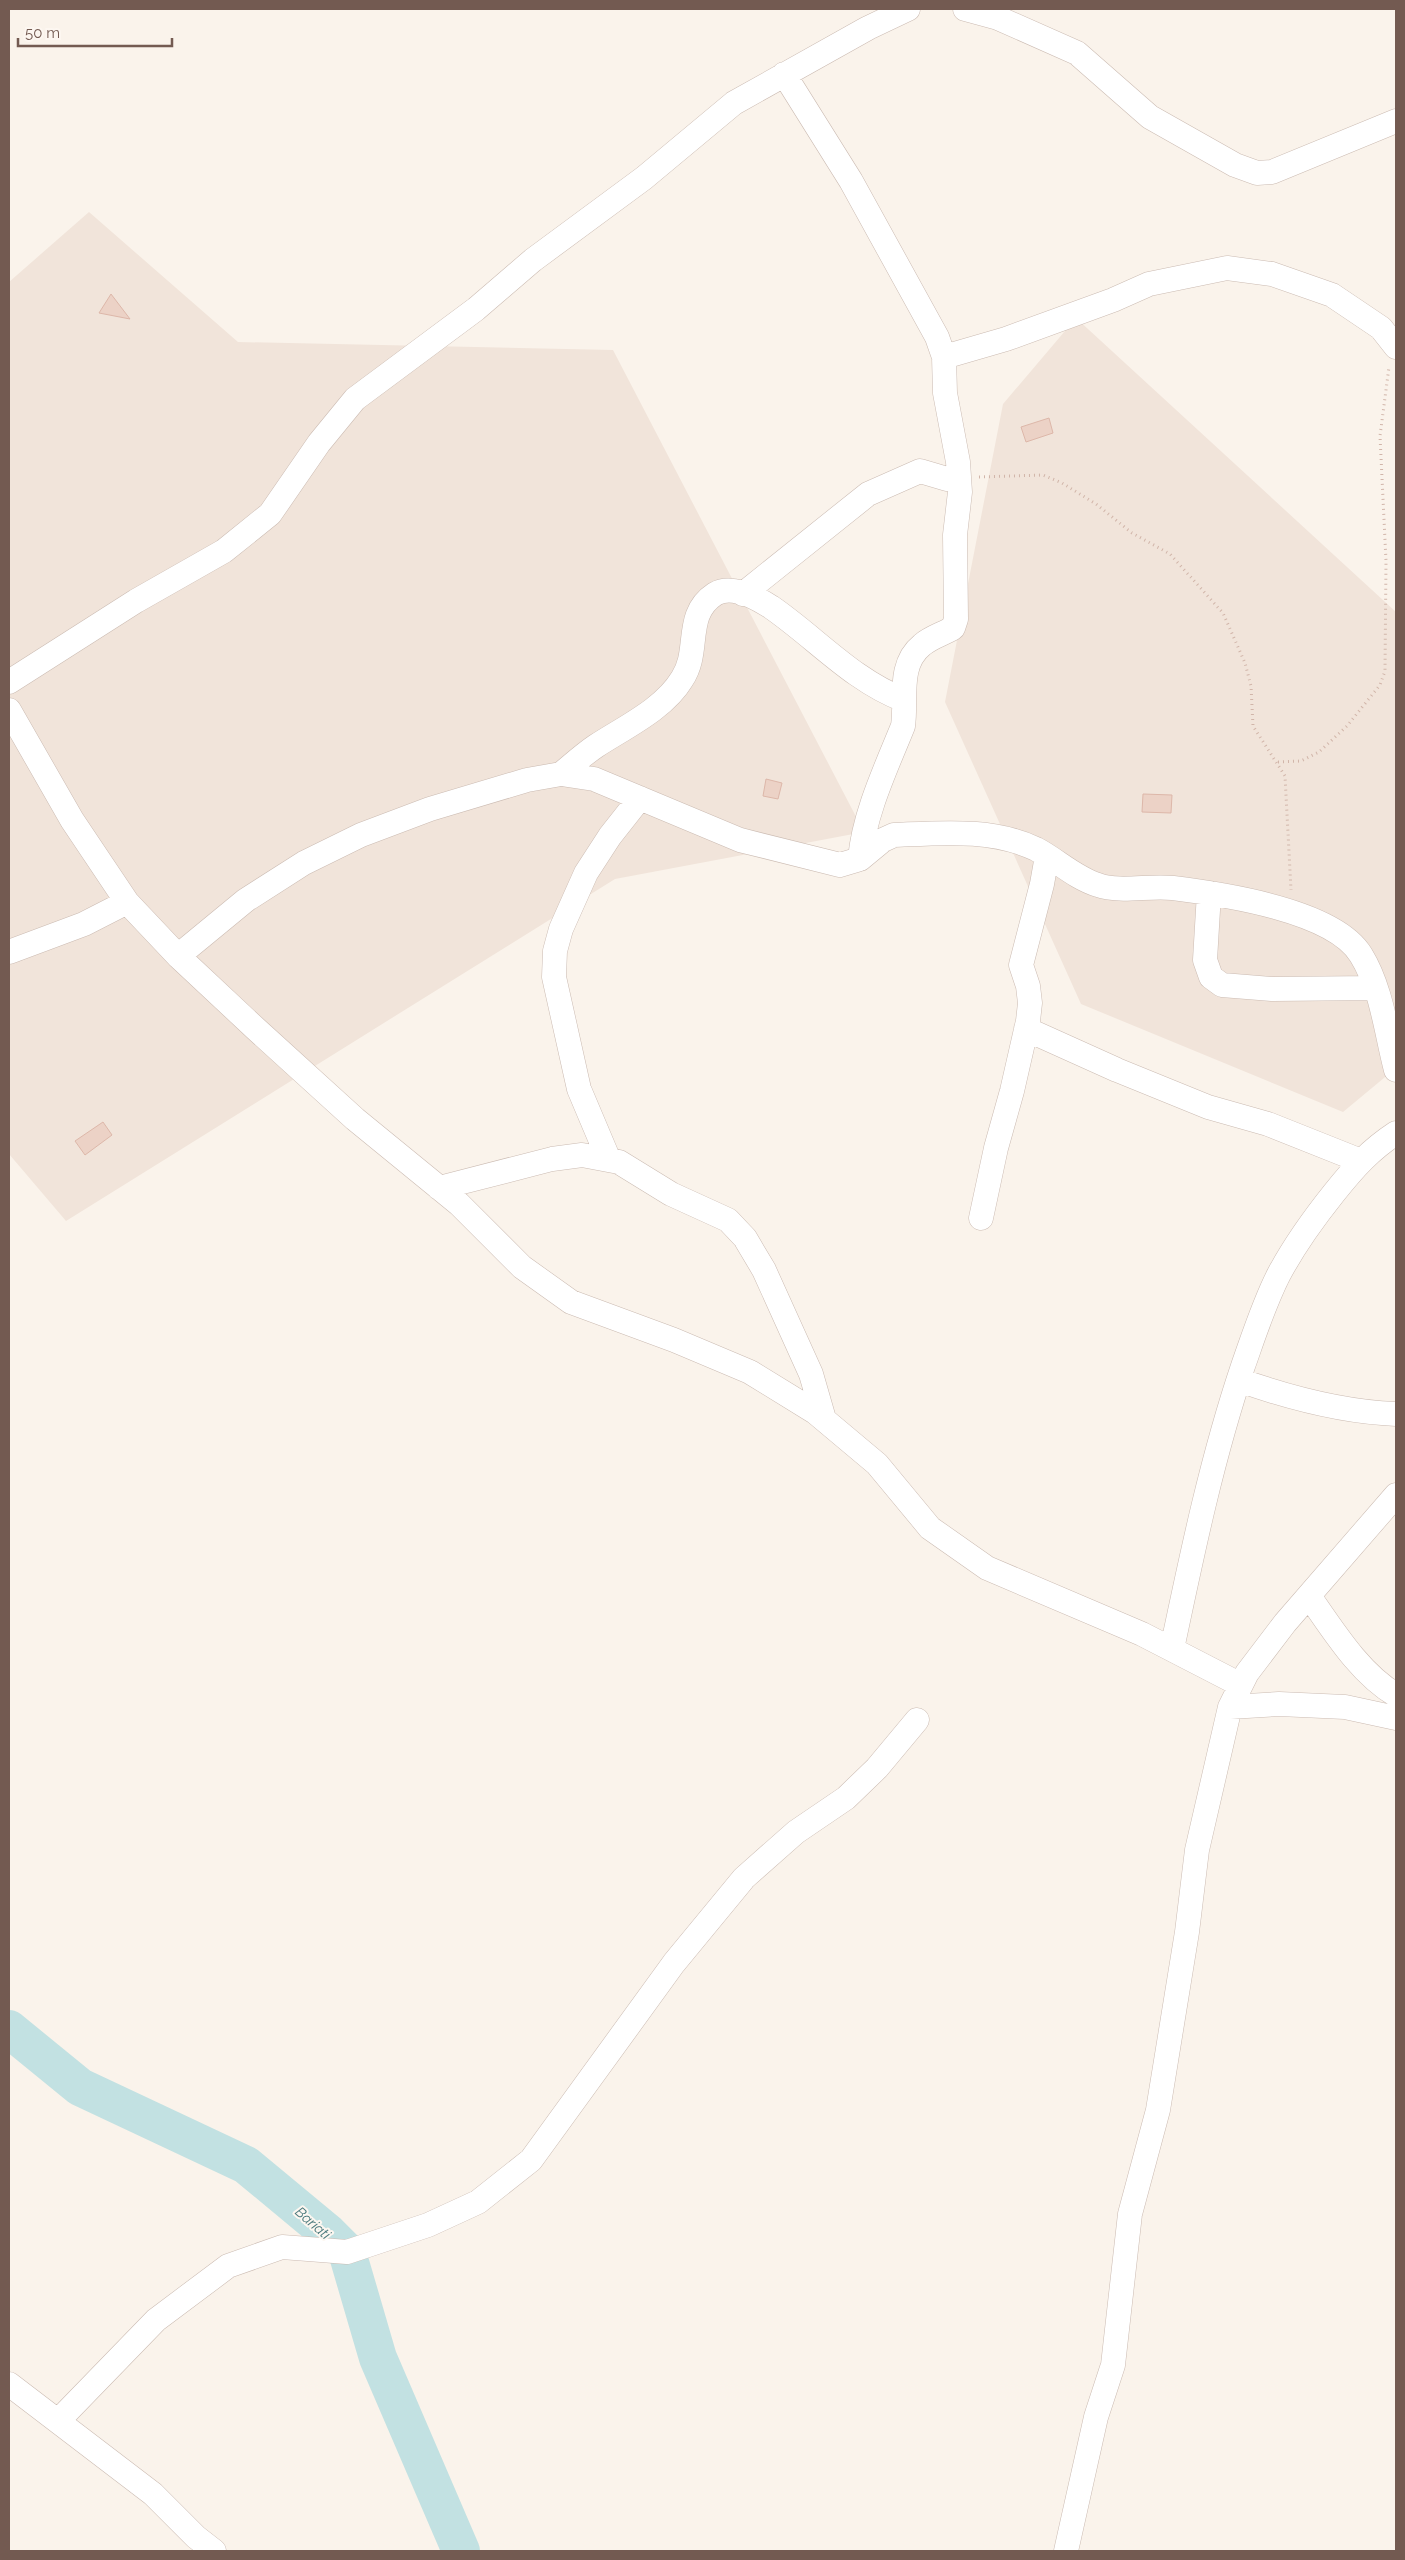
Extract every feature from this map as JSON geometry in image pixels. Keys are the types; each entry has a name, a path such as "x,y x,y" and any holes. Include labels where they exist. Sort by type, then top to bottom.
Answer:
{"street":[{"path":"9,682 136,601 224,551 270,514 319,443 354,399 476,309 533,260 644,178 734,103 875,18 908,9"},
{"path":"965,9 998,18 1077,53 1150,117 1226,161 1257,174 1272,172 1396,121"},
{"path":"784,74 851,181 937,337 944,357 945,392 953,429 959,478 955,535 956,619 953,628 922,644 914,653 904,683 903,726 861,843 860,859"},
{"path":"944,357 1006,340 1113,300 1149,284 1227,268 1272,274 1332,295 1381,328 1395,346"},
{"path":"743,594 868,494 920,471 939,477 959,478"},
{"path":"561,774 594,747 671,694 684,678 692,651 696,614 701,606 716,594 726,590 751,596 770,607 846,668 904,700"},
{"path":"9,710 72,820 127,902 178,956 355,1119 459,1204 522,1267 571,1302 674,1340 750,1372 824,1419 877,1464 930,1528 987,1568 1172,1649 1239,1684"},
{"path":"178,956 246,900 304,863 361,835 430,809 527,780 561,774 594,779 748,842 840,865 860,859 883,840 894,835 971,833 1010,840 1047,856 1076,875 1099,886 1170,888 1209,893 1262,902 1295,913 1323,925 1355,946 1362,956 1384,998 1396,1070"},
{"path":"609,1160 579,1089 554,977 555,951 561,929 586,873 610,836 640,798"},
{"path":"981,1218 996,1148 1012,1091 1026,1029 1030,1003 1028,986 1021,965 1042,884 1047,856"},
{"path":"1209,893 1205,960 1211,977 1222,986 1384,998"},
{"path":"9,952 84,924 127,902"},
{"path":"1026,1029 1117,1070 1208,1106 1268,1124 1361,1161"},
{"path":"1172,1649 1210,1482 1239,1380 1256,1330 1279,1274 1317,1215 1361,1161 1373,1148 1396,1133"},
{"path":"439,1188 552,1159 582,1155 619,1162 671,1194 728,1220 745,1238 764,1270 811,1374 824,1419"},
{"path":"1239,1380 1291,1398 1371,1413 1396,1414"},
{"path":"1066,2551 1096,2417 1113,2365 1130,2214 1158,2110 1187,1932 1197,1850 1230,1707 1239,1684 1285,1623 1396,1495"},
{"path":"1309,1596 1336,1634 1365,1669 1396,1695"},
{"path":"1230,1707 1279,1704 1345,1707 1396,1718"},
{"path":"58,2421 156,2320 228,2266 282,2247 347,2252 428,2225 478,2202 531,2160 674,1963 744,1878 796,1832 846,1798 876,1768 917,1720"},
{"path":"9,2384 153,2494 196,2537 214,2551"}],"path":[{"path":"1277,762 1301,761 1318,752 1347,726 1380,685 1382,678 1386,652 1386,561 1380,436 1387,374 1395,346"},
{"path":"959,478 1043,475 1062,483 1096,504 1132,533 1170,554 1223,613 1245,663 1251,686 1253,726 1285,776 1291,889 1295,913"}],"shaded area":[{"path":"89,212 238,342 613,350 864,832 615,879 66,1221 9,1154 9,282"},
{"path":"1076,318 1396,612 1396,1068 1343,1112 1081,1004 945,702 1003,404"}],"building":[{"path":"111,294 130,319 99,313"},
{"path":"1049,418 1053,433 1026,442 1021,427"},
{"path":"766,779 782,783 778,799 763,796"},
{"path":"1143,794 1172,795 1171,813 1142,812"},
{"path":"103,1122 112,1135 85,1155 75,1141"}],"waterway":[{"name":"Bariati","path":"9,2029 80,2087 246,2165 328,2233 347,2252 378,2358 461,2551"}]}
